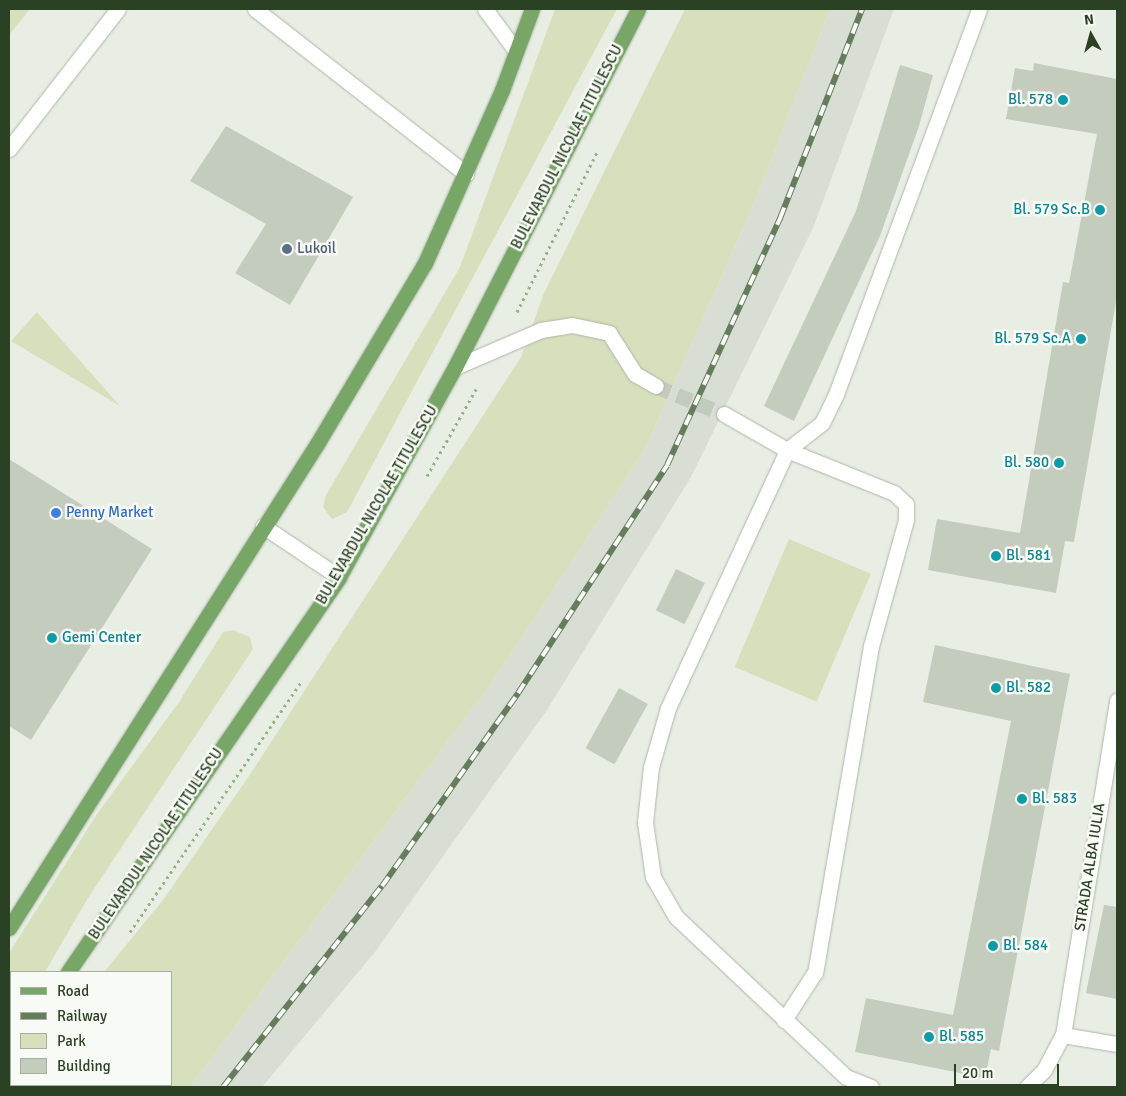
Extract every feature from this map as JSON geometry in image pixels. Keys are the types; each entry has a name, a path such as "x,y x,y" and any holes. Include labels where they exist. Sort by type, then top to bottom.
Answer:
{"main road":[{"path":"9,928 263,526 425,263 466,174 532,9"},
{"name":"BULEVARDUL NICOLAE TITULESCU","path":"69,971 339,577 455,367 638,9"}],"street":[{"path":"9,149 118,9"},
{"path":"255,9 466,174"},
{"path":"485,9 516,51"},
{"path":"871,1087 846,1077 676,916 653,877 645,822 651,767 668,708 787,450 822,423 836,394 979,9"},
{"path":"455,367 541,330 572,325 609,333 635,374 656,386"},
{"path":"724,414 787,450 894,492 906,504 906,520 871,646 816,972 784,1020"},
{"path":"263,526 339,577"},
{"name":"STRADA ALBA IULIA","path":"1064,1034 1117,700"},
{"path":"1027,1087 1044,1070 1064,1034 1117,1044"}],"shaded area":[{"path":"830,9 894,9 813,228 691,477 547,710 375,952 262,1087 190,1087 495,678 644,451 753,206"}],"green space":[{"path":"9,9 30,9 9,35"},
{"path":"555,9 617,9 347,512 332,519 323,507 326,495 460,267"},
{"path":"685,9 830,9 753,206 644,451 495,678 190,1087 10,1087 172,1086 172,971 105,971 163,900 251,773 521,357 544,293"},
{"path":"37,312 120,406 11,341"},
{"path":"789,539 871,574 817,702 735,667"},
{"path":"233,630 250,637 253,649 88,898 46,971 10,971 9,1021 9,953 97,814 179,702 223,632"}],"building":[{"path":"1034,63 1117,79 1117,296 1074,542 1065,541 1056,593 928,570 937,519 1020,533 1063,282 1069,283 1097,134 1006,119 1015,68 1033,71"},
{"path":"900,65 933,75 919,126 880,236 794,421 764,406 856,211"},
{"path":"226,126 353,197 290,305 235,273 266,224 190,181"},
{"name":"Gemi Center","path":"9,459 152,549 31,740 9,726"},
{"path":"676,569 705,583 685,624 656,610"},
{"path":"935,645 1070,674 999,1051 991,1049 985,1078 855,1052 866,998 953,1015 1011,721 923,702"},
{"path":"619,688 648,704 614,764 586,748"},
{"path":"1104,905 1117,907 1117,999 1086,993"}],"tunnel":[{"path":"656,386 724,414"}],"railway":[{"path":"223,1087 382,886 518,693 667,465 780,218 862,9"}],"place":[{"name":"Bl. 578","path":"1063,100"},
{"name":"Bl. 579 Sc.B","path":"1100,210"},
{"name":"Lukoil","path":"287,249"},
{"name":"Bl. 579 Sc.A","path":"1081,339"},
{"name":"Bl. 580","path":"1059,463"},
{"name":"Penny Market","path":"56,513"},
{"name":"Bl. 581","path":"996,556"},
{"name":"Gemi Center","path":"52,638"},
{"name":"Bl. 582","path":"996,688"},
{"name":"Bl. 583","path":"1022,799"},
{"name":"Bl. 584","path":"993,946"},
{"name":"Bl. 585","path":"929,1037"}]}
